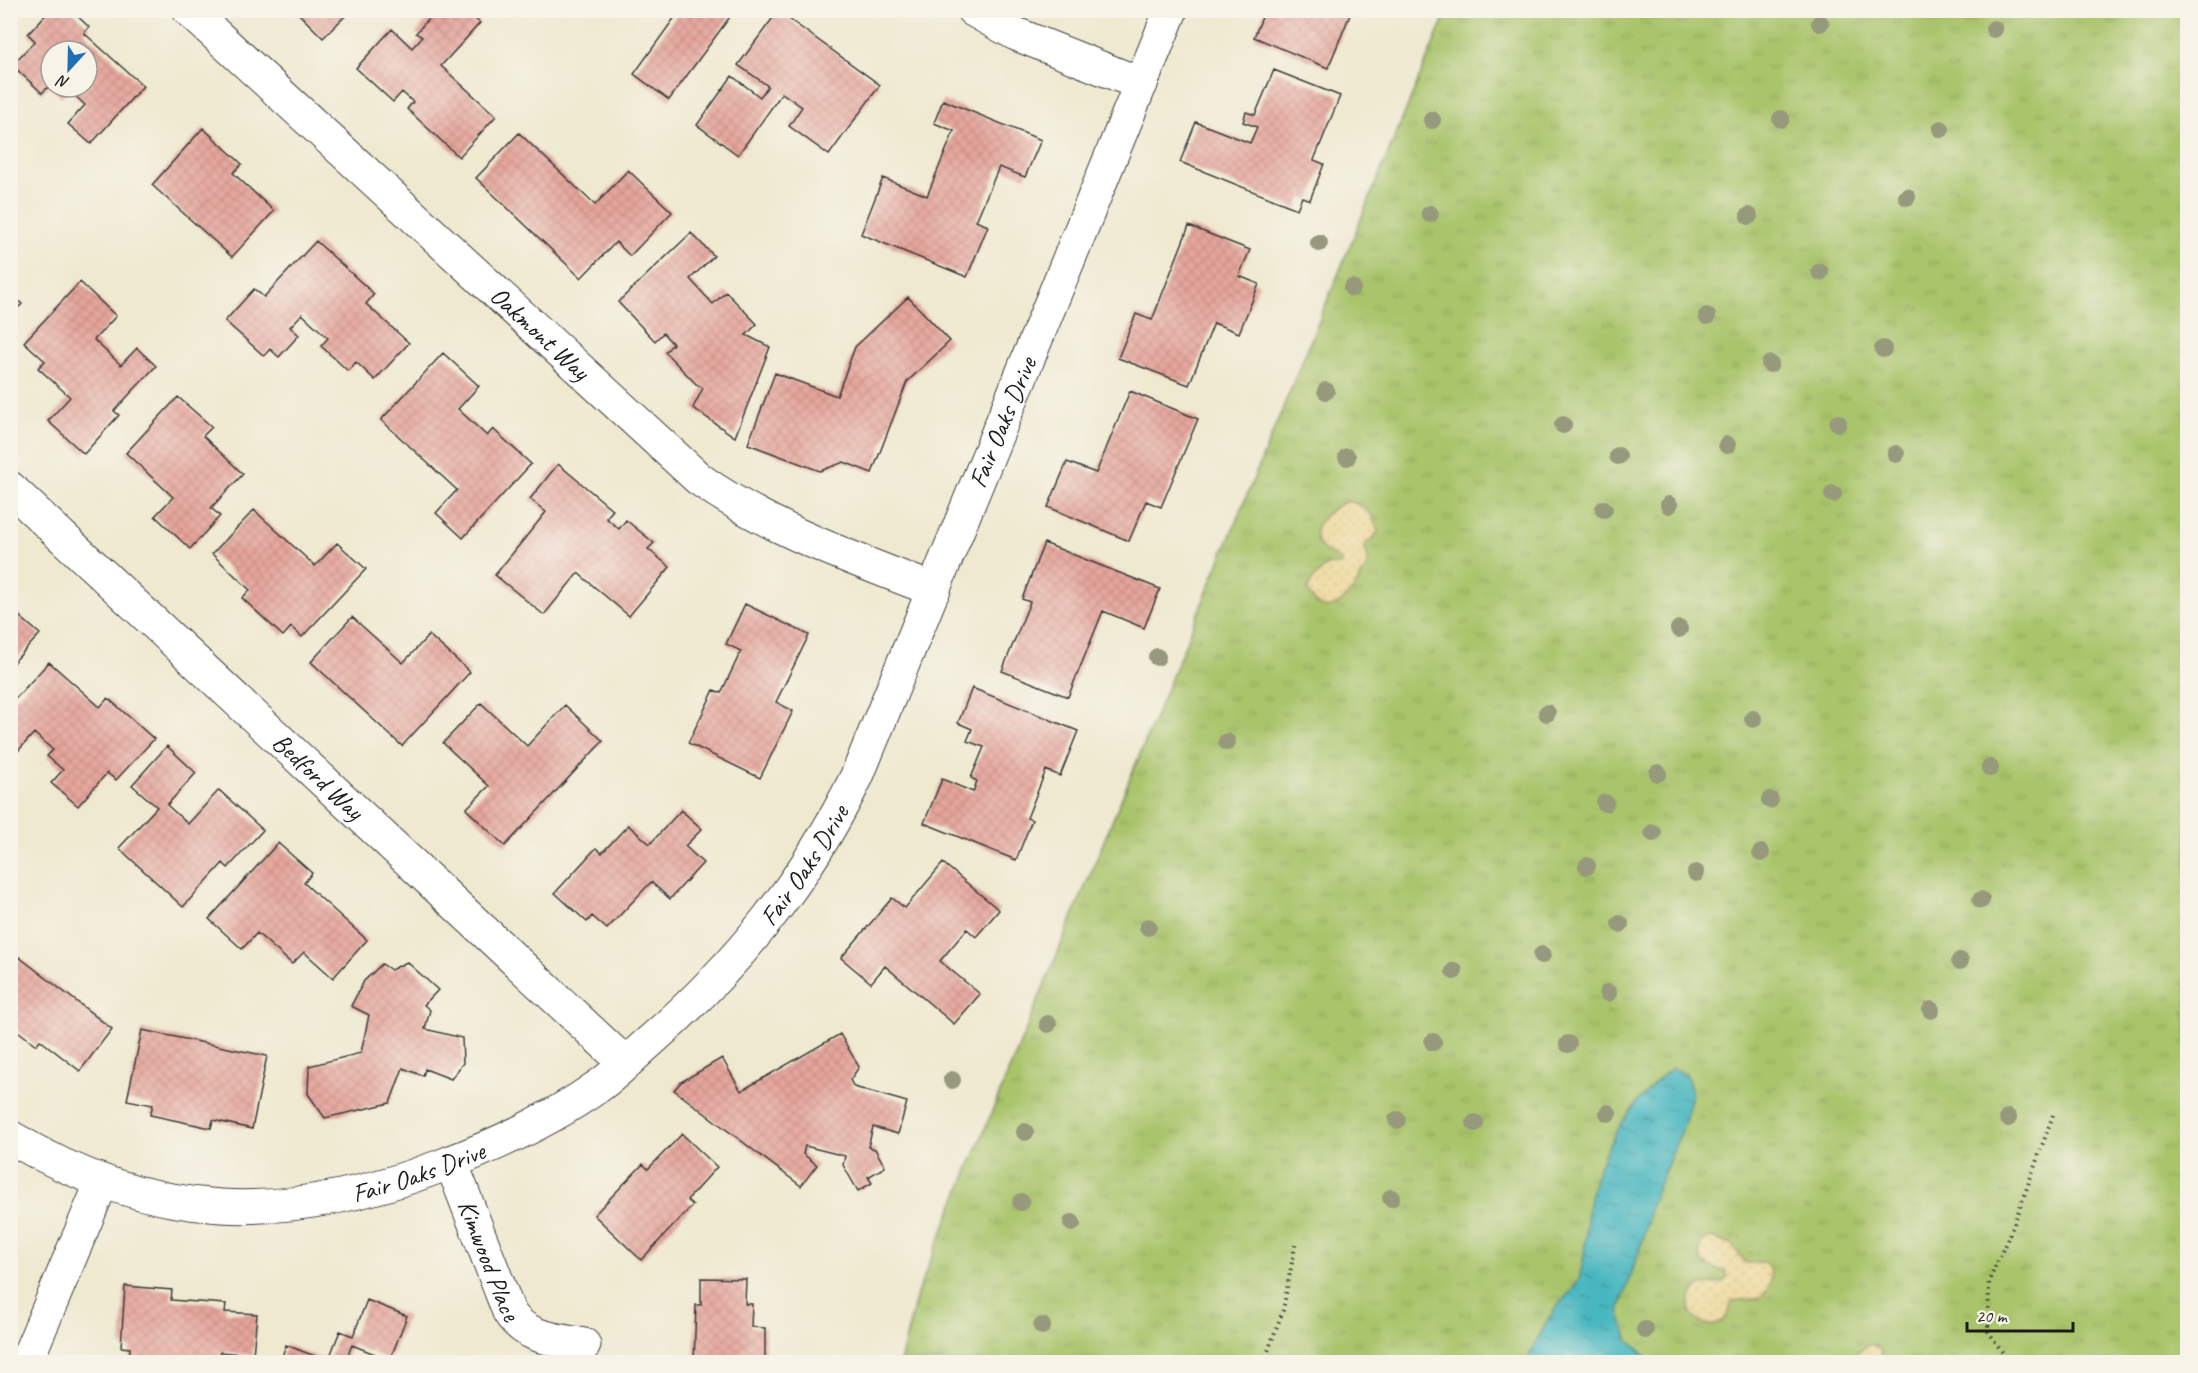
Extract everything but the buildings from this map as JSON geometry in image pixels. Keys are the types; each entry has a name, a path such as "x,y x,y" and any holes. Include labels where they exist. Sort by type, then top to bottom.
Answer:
{"street":[{"name":"Oakmont Way","path":"189,10 699,479 731,502 795,536 934,590"},
{"path":"973,10 1016,34 1141,84"},
{"name":"Fair Oaks Drive","path":"10,1137 65,1167 102,1182 182,1203 265,1207 328,1201 392,1185 521,1132 601,1084 695,1003 775,912 835,822 857,776 934,590 1171,10"},
{"name":"Bedford Way","path":"10,488 625,1063"},
{"name":"Kimwood Place","path":"452,1162 509,1312 516,1323 538,1336 584,1345"},
{"path":"26,1362 102,1182"}],"path":[{"path":"2009,1362 1988,1331 1989,1281 2014,1224 2053,1115"},
{"path":"1264,1362 1282,1310 1296,1240"}],"green space":[{"path":"1447,11 2187,11 2187,1362 900,1362 918,1291"}],"sand":[{"path":"1346,501 1358,504 1367,510 1378,532 1372,540 1366,543 1365,549 1369,560 1359,581 1343,600 1334,606 1325,607 1316,602 1307,590 1313,579 1328,564 1341,565 1342,561 1322,548 1315,534 1326,514"},
{"path":"1711,1238 1731,1244 1746,1263 1763,1262 1771,1276 1768,1289 1761,1298 1732,1301 1728,1315 1721,1322 1713,1325 1696,1320 1689,1305 1692,1295 1701,1285 1723,1283 1728,1277 1725,1271 1701,1260 1702,1242"},
{"path":"1871,1344 1879,1348 1885,1362 1850,1362 1855,1353"}],"water":[{"path":"1672,1068 1687,1075 1692,1094 1685,1122 1651,1204 1644,1236 1619,1311 1629,1341 1653,1362 1531,1362 1529,1356 1547,1323 1559,1304 1578,1282 1583,1262 1592,1190 1606,1150 1628,1114 1656,1082"}]}
